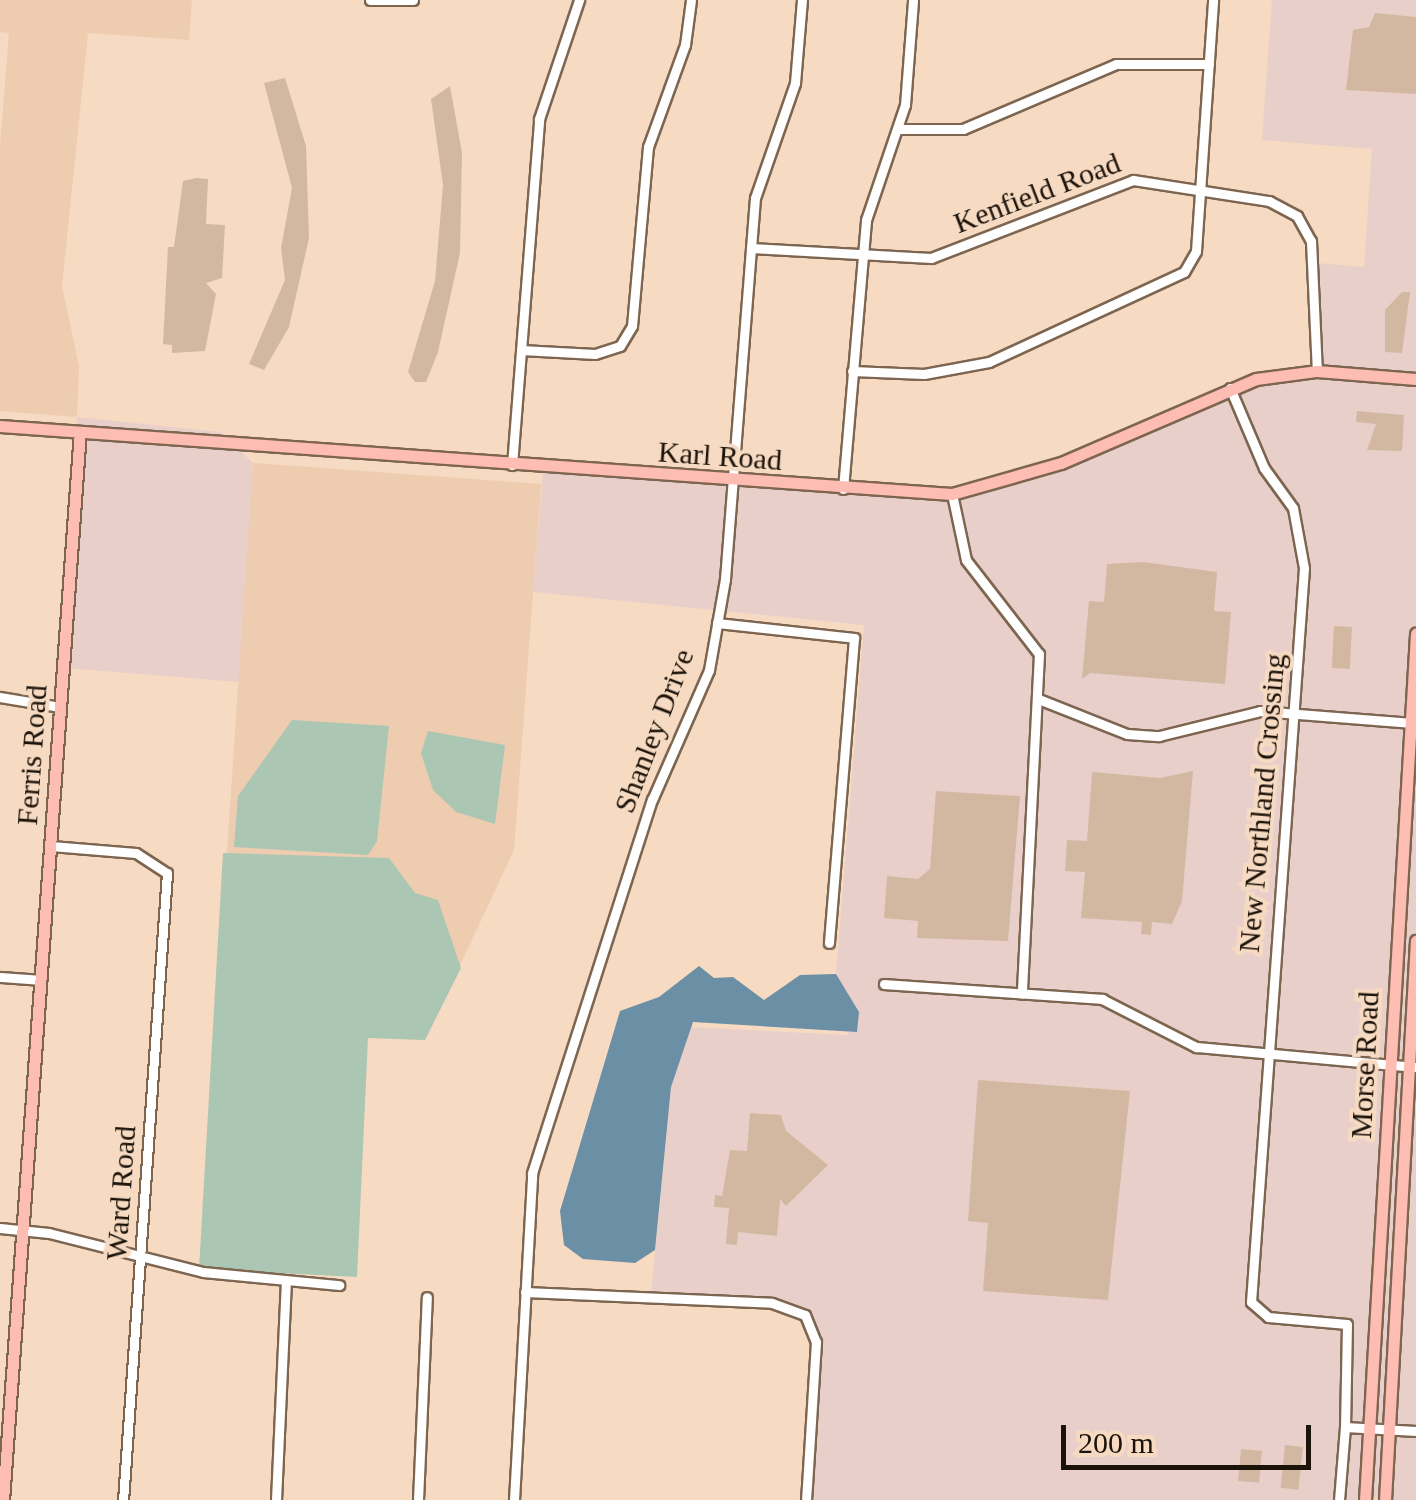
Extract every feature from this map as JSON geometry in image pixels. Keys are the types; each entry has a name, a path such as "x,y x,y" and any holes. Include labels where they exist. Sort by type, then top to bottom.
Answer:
{"main road":[{"name":"Karl Road","path":"0,426 843,490 952,494 1051,467 1230,388 1317,371 1416,380"},
{"name":"Ferris Road","path":"3,1500 80,432"},
{"name":"Morse Road","path":"1365,1500 1416,634"},
{"name":"Morse Road","path":"1385,1500 1416,942"}],"street":[{"path":"370,0 413,0"},
{"path":"512,466 539,119 579,0"},
{"path":"521,350 595,354 620,346 632,326 648,148 684,45 690,0"},
{"name":"Shanley Drive","path":"514,1500 524,1292 538,1150 652,800 709,670 718,623 760,167 795,84 802,0"},
{"path":"843,490 862,258 874,189 900,129 913,0"},
{"path":"852,371 924,374 999,359 1159,289 1192,262 1214,0"},
{"path":"900,129 963,130 1116,64 1209,64"},
{"name":"Kenfield Road","path":"751,248 919,260 968,249 1114,184 1200,187 1284,207 1305,228 1314,266 1317,371"},
{"name":"New Northland Crossing","path":"1230,388 1300,528 1296,714 1254,1239 1257,1313 1347,1324 1345,1426"},
{"path":"952,494 966,560 1039,654 1041,700 1022,994"},
{"path":"718,623 854,638 829,943"},
{"path":"0,697 60,707"},
{"path":"1041,700 1143,735 1231,713 1413,723"},
{"name":"Ward Road","path":"51,846 152,858 167,873 123,1500"},
{"path":"0,977 41,980"},
{"path":"884,984 1102,998 1196,1047 1271,1058 1412,1067"},
{"path":"0,1228 22,1229 141,1256 286,1281 339,1285"},
{"path":"276,1500 286,1281"},
{"path":"524,1292 772,1303 804,1315 816,1342 806,1500"},
{"path":"418,1500 427,1297"},
{"path":"1339,1500 1345,1426 1416,1431"}],"shaded area":[{"path":"0,0 192,0 189,40 88,33 62,286 79,366 77,417 0,411 0,146 9,33 0,32"},
{"path":"1272,0 1416,0 1416,1500 808,1500 817,1331 809,1314 651,1295 671,1087 688,1027 848,1035 858,1012 836,974 864,625 533,592 543,470 952,494 1020,482 1255,380 1319,369 1317,263 1364,267 1372,149 1262,140"},
{"path":"77,417 220,432 253,463 240,682 64,668"},
{"path":"253,463 541,484 514,850 425,1040 215,1032"}],"green space":[{"path":"292,720 389,726 377,841 368,855 234,847 238,796"},
{"path":"428,731 505,745 495,824 456,812 433,790 421,753"},
{"path":"223,853 389,858 415,893 438,900 461,968 425,1040 368,1038 357,1277 199,1269"}],"water":[{"path":"699,966 714,978 733,977 764,1000 800,975 836,974 859,1012 857,1032 693,1022 671,1087 655,1250 635,1263 583,1259 564,1245 560,1211 620,1011 659,997"}],"building":[{"path":"1375,13 1416,17 1416,94 1346,90 1353,30 1369,27"},
{"path":"285,78 306,146 309,238 289,327 264,370 249,364 285,280 281,248 292,188 264,83"},
{"path":"450,86 462,153 460,253 438,352 426,382 415,382 408,372 435,281 443,185 431,99"},
{"path":"208,179 206,224 225,225 222,278 206,283 216,294 205,351 172,353 172,345 163,344 168,247 174,247 183,181"},
{"path":"1402,292 1410,292 1402,353 1385,352 1385,310"},
{"path":"1357,411 1404,415 1402,451 1367,450 1376,424 1356,422"},
{"path":"1143,562 1217,572 1214,611 1231,612 1225,684 1090,673 1082,679 1089,601 1104,602 1107,564"},
{"path":"1334,626 1352,627 1350,669 1332,668"},
{"path":"1193,771 1182,901 1172,924 1152,922 1151,935 1141,934 1142,922 1081,918 1085,872 1065,871 1067,840 1087,841 1092,772 1160,778"},
{"path":"936,791 1020,796 1008,941 917,938 918,921 884,918 887,876 918,879 930,869"},
{"path":"978,1080 1130,1091 1108,1300 983,1291 988,1223 968,1221"},
{"path":"750,1113 781,1115 786,1131 828,1165 786,1206 780,1199 777,1236 738,1232 737,1245 726,1244 729,1208 714,1207 715,1195 722,1196 730,1150 747,1151"},
{"path":"1285,1445 1303,1447 1298,1490 1281,1488"},
{"path":"1241,1449 1262,1451 1259,1483 1238,1481"}]}
